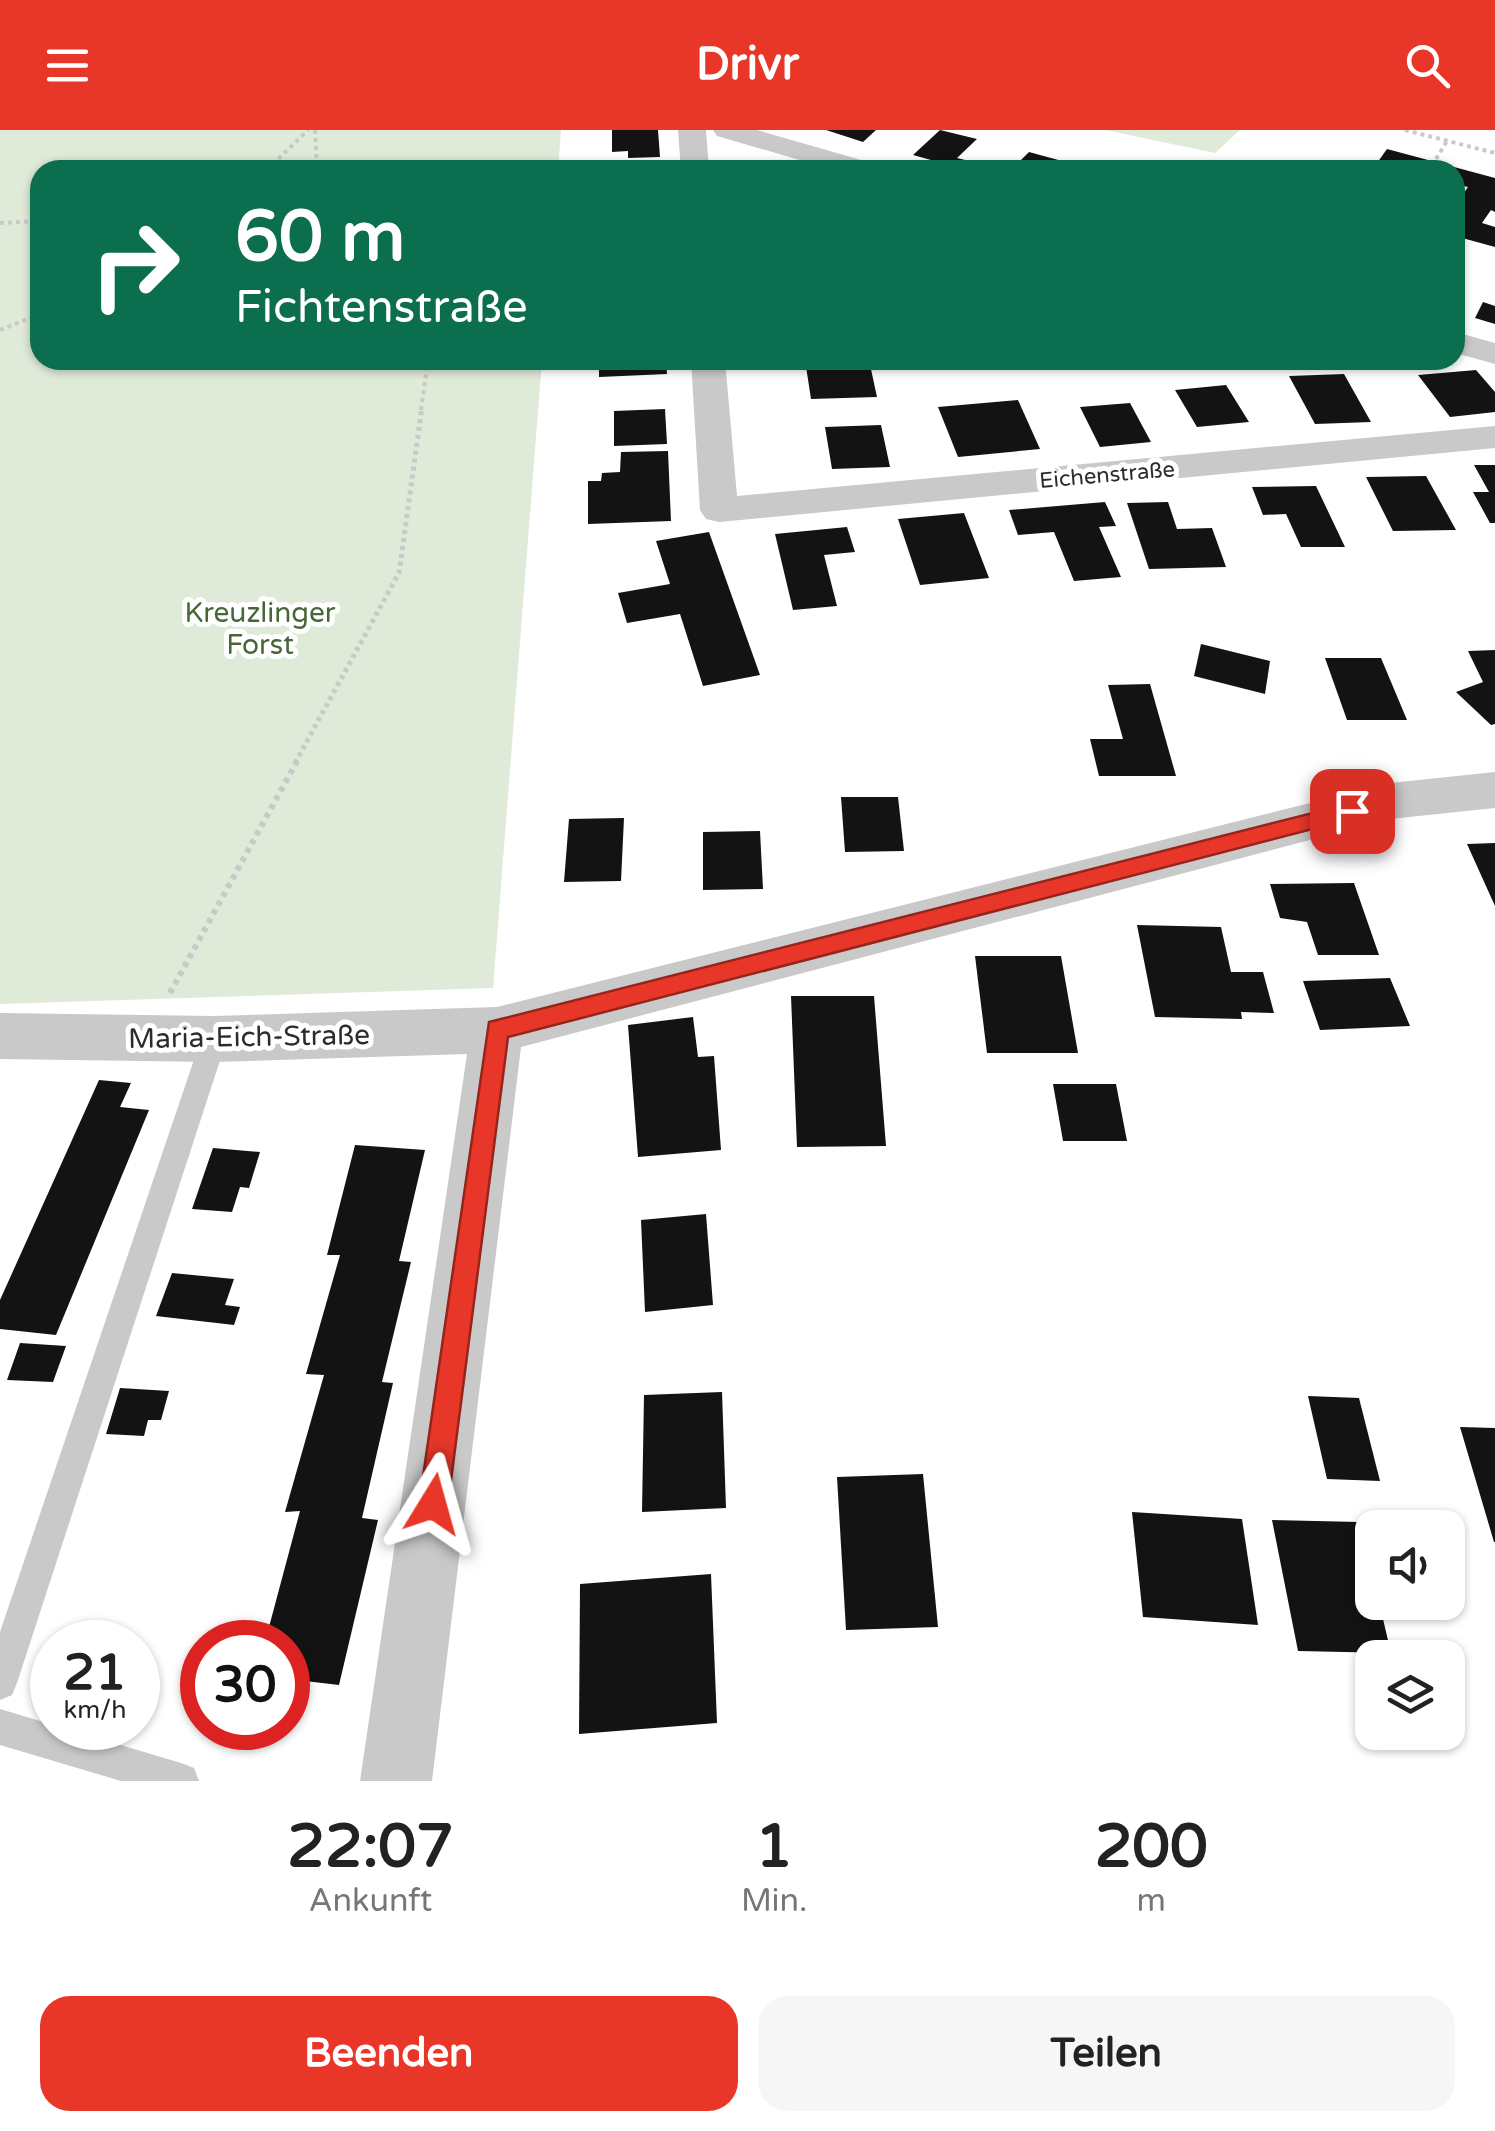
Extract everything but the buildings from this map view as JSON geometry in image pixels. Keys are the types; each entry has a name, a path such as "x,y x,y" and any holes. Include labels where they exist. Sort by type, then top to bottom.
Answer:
{"street":[{"path":"692,130 694,160"},
{"path":"727,130 830,160"},
{"path":"1465,345 1495,354"},
{"name":"Eichenstraße","path":"709,370 719,510 1495,437"},
{"name":"Maria-Eich-Straße","path":"0,1036 214,1039 497,1030 1390,801 1495,790"},
{"path":"396,1781 497,1030"}],"lane":[{"path":"0,1683 214,1039"},
{"path":"0,1726 181,1781"}],"path":[{"path":"277,160 308,130"},
{"path":"315,130 316,160"},
{"path":"1405,130 1495,152"},
{"path":"1436,159 1447,141"},
{"path":"0,223 30,222"},
{"path":"0,330 30,318"},
{"path":"145,1039 399,573 427,370"}],"green space":[{"name":"Kreuzlinger Forst","path":"0,130 561,130 559,160 30,160 30,370 541,370 493,988 0,1004"},
{"path":"1105,130 1240,130 1215,153"}],"route":[{"path":"433,1504 497,1030 1352,811"}]}
